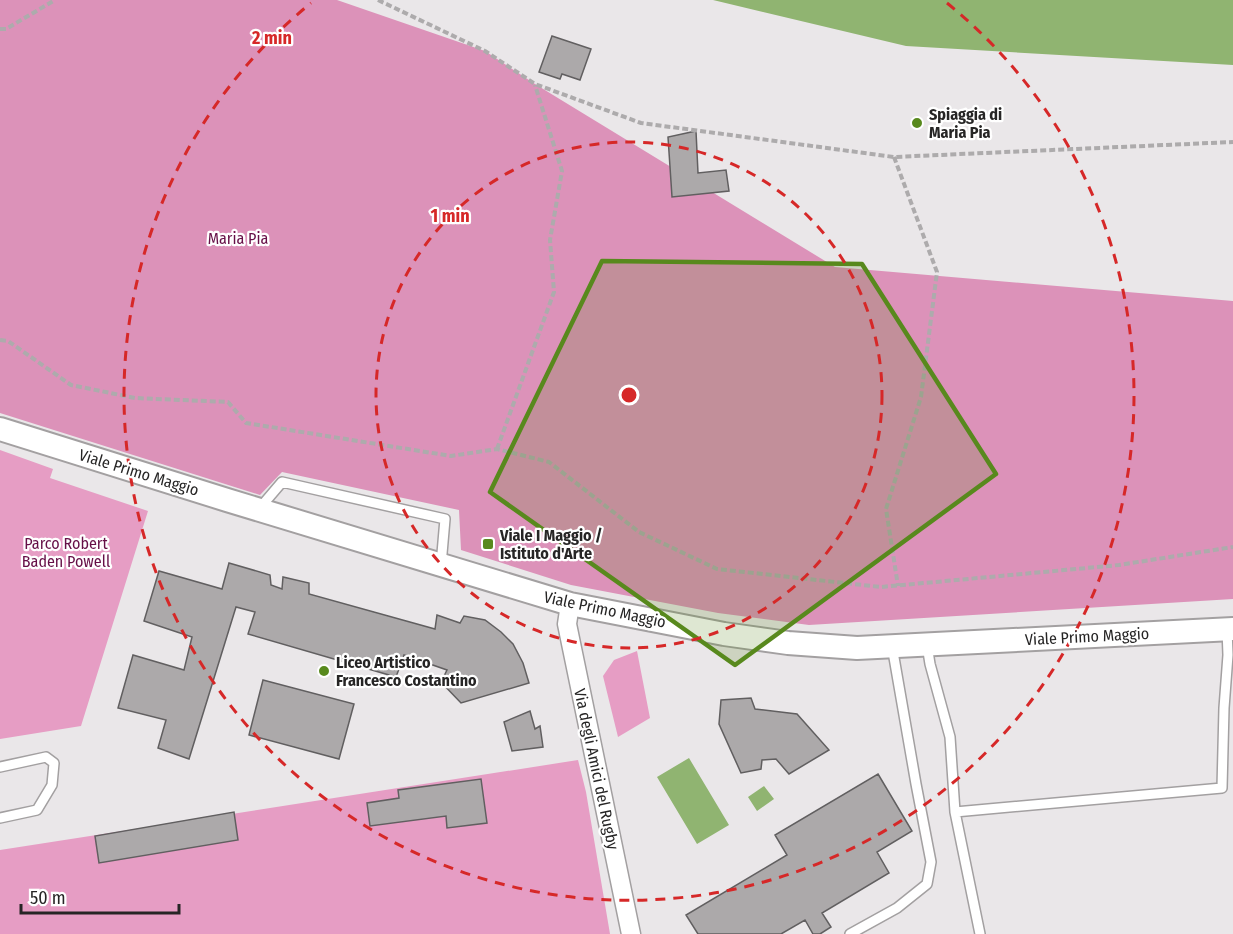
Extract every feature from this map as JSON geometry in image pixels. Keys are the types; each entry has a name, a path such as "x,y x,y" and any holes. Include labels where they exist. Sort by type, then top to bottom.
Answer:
{"street":[{"name":"Viale Primo Maggio","path":"0,429 570,604 724,634 788,643 857,648 1230,629"},
{"name":"Via degli Amici del Rugby","path":"570,604 567,624 631,934"}],"lane":[{"path":"259,510 282,482 445,519 441,565"},
{"path":"955,812 1222,788 1224,708 1230,629"},
{"path":"927,645 950,737 955,812 980,934"},
{"path":"850,934 897,908 927,884 931,862 892,646"},
{"path":"0,767 46,757 54,763 52,785 37,810 0,818"}],"path":[{"path":"0,29 6,29 55,0"},
{"path":"378,0 485,51 535,84 641,123 894,157 1233,142"},
{"path":"497,449 554,292 550,240 562,171 535,84"},
{"path":"894,157 936,272 921,397 886,509 898,586"},
{"path":"0,340 8,341 71,385 135,398 228,402 246,423 452,456 497,449 549,462 639,532 717,568 882,587 1119,565 1233,547"}],"highlighted area":[{"path":"602,261 862,264 996,474 735,665 490,492"}],"green space":[{"name":"Maria Pia","path":"0,0 337,0 485,51 535,84 835,267 1233,301 1233,599 809,625 718,613 571,585 461,550 459,510 282,472 260,495 0,413"},
{"name":"Parco Robert Baden Powell","path":"0,450 53,469 50,478 148,511 81,726 0,739"},
{"path":"637,651 650,718 618,737 603,676 614,660"},
{"path":"578,760 586,792 610,934 0,934 0,850"}],"shaded area":[{"path":"713,0 1233,0 1233,65 906,46"},
{"path":"689,758 729,825 697,844 657,777"},
{"path":"764,786 774,799 757,811 748,797"}],"building":[{"path":"552,36 591,49 580,80 562,74 560,79 539,72"},
{"path":"696,131 698,173 726,170 729,191 672,197 668,137"},
{"path":"229,563 270,575 271,585 282,589 283,577 309,583 309,594 435,629 437,615 460,623 464,616 485,620 513,644 523,663 529,683 461,703 441,682 447,670 404,655 396,677 248,634 255,612 236,607 189,759 158,748 166,720 118,708 133,655 184,670 192,637 144,621 159,571 222,589"},
{"path":"263,680 354,704 339,759 249,735"},
{"path":"751,698 755,709 797,714 829,750 789,774 776,759 762,760 761,769 741,773 719,724 721,700"},
{"path":"530,711 535,729 540,726 543,747 512,751 504,722"},
{"path":"878,774 912,831 877,852 889,873 822,913 831,927 820,934 813,934 805,920 781,934 698,934 686,915 787,855 775,835"},
{"path":"481,779 487,823 447,828 446,816 370,826 367,803 399,798 398,790"},
{"path":"234,812 238,840 99,863 95,836"}],"place":[{"name":"Spiaggia di Maria Pia","path":"917,123"},
{"name":"Viale I Maggio / Istituto d'Arte","path":"488,544"},
{"name":"Liceo Artistico Francesco Costantino","path":"324,671"}]}
